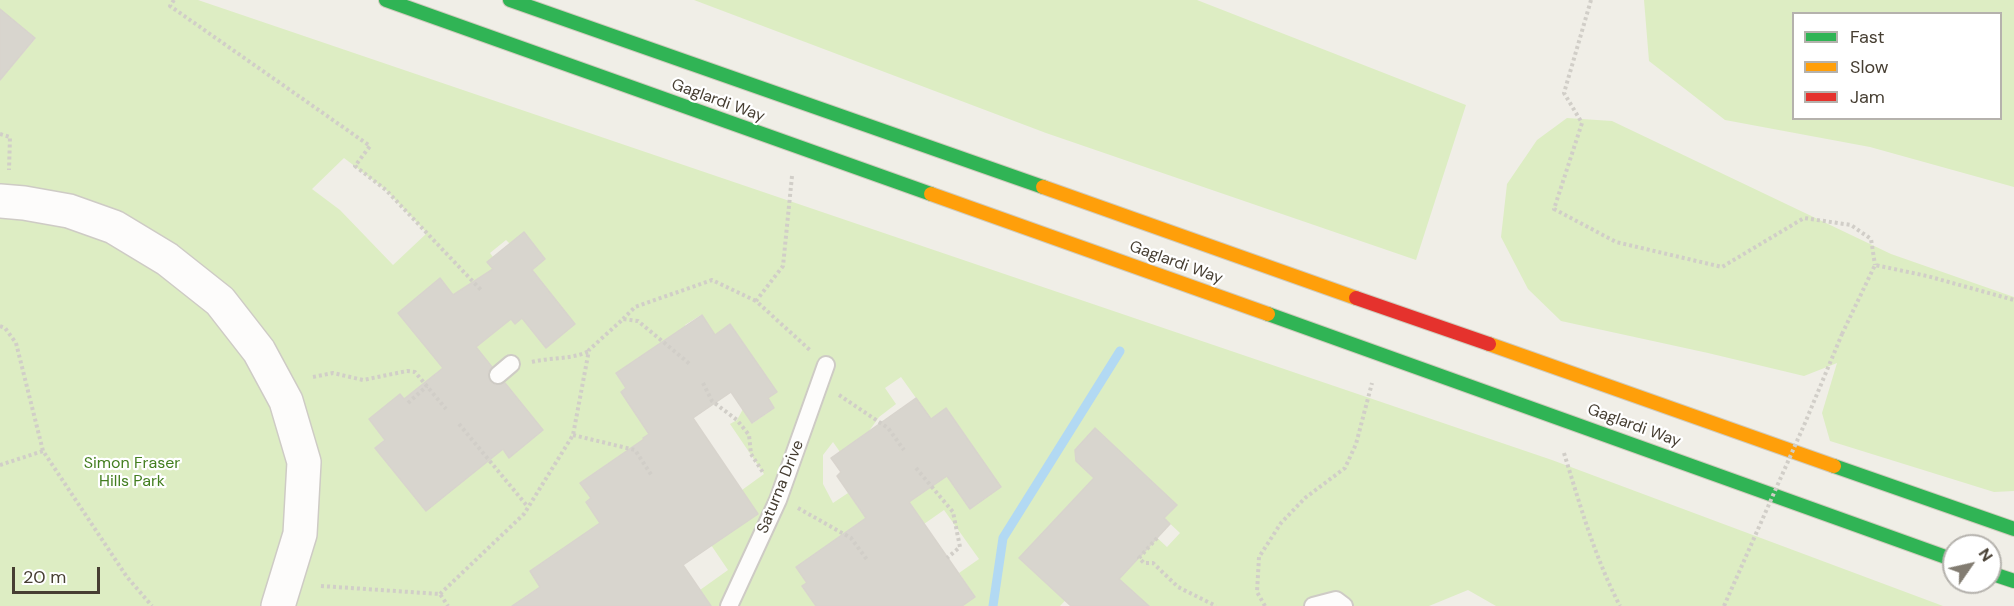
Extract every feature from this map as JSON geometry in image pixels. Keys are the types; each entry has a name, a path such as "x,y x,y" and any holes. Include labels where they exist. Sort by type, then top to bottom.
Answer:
{"main road":[{"name":"Gaglardi Way","path":"386,0 1942,556"},
{"name":"Gaglardi Way","path":"510,0 2014,529"}],"street":[{"path":"4,189 24,203 69,211 114,227 167,260 220,301 259,351 286,401 304,462 300,534 278,606"}],"lane":[{"name":"Saturna Drive","path":"729,606 778,500 826,365"},
{"path":"1313,606 1336,600 1344,606"}],"path":[{"path":"174,0 170,6 370,146 356,166 386,190 481,290"},
{"path":"1591,0 1564,93 1582,123 1554,209 1616,242 1722,267 1804,218 1851,225 1871,239 1875,265 1842,334 1724,606"},
{"path":"0,134 10,136 4,189"},
{"path":"756,301 783,266 795,146"},
{"path":"1875,265 1928,276 2014,300"},
{"path":"505,369 546,358 576,357 589,350 635,307 712,280 756,301 826,365"},
{"path":"623,319 638,321 691,365"},
{"path":"0,326 5,328 16,343 43,451 127,577 152,606"},
{"path":"321,586 440,594 524,514 573,435 589,350"},
{"path":"1265,606 1257,592 1259,557 1281,523 1305,498 1345,468 1356,444 1379,353"},
{"path":"313,377 333,372 363,380 407,371 415,372 446,409"},
{"path":"703,383 712,401 737,420 749,435 751,454 764,474"},
{"path":"408,403 427,386"},
{"path":"860,408 888,428 904,450"},
{"path":"1553,415 1579,503 1609,584 1620,606"},
{"path":"459,424 528,507"},
{"path":"573,435 635,450 652,476"},
{"path":"0,465 43,451"},
{"path":"916,468 953,512 960,547 948,558"},
{"path":"807,512 852,538 868,561"},
{"path":"1157,538 1139,558 1144,563 1153,563 1178,587 1216,606"},
{"path":"440,594 447,606"}],"green space":[{"name":"Simon Fraser Hills Park","path":"0,0 198,0 1552,460 1943,606 1496,606 1468,590 1429,606 1148,606 1119,579 1132,565 1153,534 1167,547 1180,533 1164,518 1176,505 1095,428 1075,450 1076,461 1102,486 1075,590 1060,606 962,606 975,597 959,573 979,559 944,510 924,524 901,502 947,476 970,509 1001,487 947,409 931,419 901,377 885,388 896,404 879,417 869,431 840,452 833,442 823,455 823,484 833,503 848,493 866,518 796,567 807,583 802,587 816,606 698,606 706,600 700,590 728,570 711,545 742,490 764,474 730,424 737,420 743,409 753,423 774,408 768,398 777,392 731,325 715,335 701,315 685,325 691,336 654,348 616,374 626,388 621,392 649,434 643,438 663,468 619,456 580,483 591,498 586,502 623,557 568,545 530,571 540,587 526,596 532,606 0,606 0,68 6,73 35,39 0,9","holes":["344,158 386,190 427,233 393,265 340,210 312,189","524,232 545,259 532,270 575,324 546,347 522,318 514,323 499,305 483,341 476,347 543,430 509,457 473,413 475,471 426,511 375,448 385,439 400,394 414,411 436,373 443,368 398,313 440,279 453,295 499,276 487,262 493,257 490,253 506,240 510,244"]},
{"path":"694,0 1197,0 1466,105 1416,260 1046,133"},
{"path":"1644,0 2014,0 2014,187 1870,147 1725,120 1649,61"},
{"path":"1567,118 1612,121 1891,254 2014,297 2014,491 1994,492 1830,441 1822,413 1837,363 1804,376 1561,321 1528,289 1501,237 1507,184 1537,140"}],"building":[{"path":"0,9 35,38 0,80"},
{"path":"524,232 545,259 532,270 575,324 546,348 522,318 515,324 511,319 476,347 492,367 488,372 490,381 495,385 505,383 543,430 509,458 503,449 426,511 375,448 385,440 369,419 400,394 404,399 443,368 398,313 440,278 453,295 493,269 487,262"},
{"path":"702,315 715,335 730,324 777,392 768,398 774,408 752,423 731,392 693,418 758,514 683,565 711,606 512,606 540,587 530,571 600,523 586,502 591,498 580,483 649,434 621,392 626,388 616,373"},
{"path":"916,398 931,419 946,408 1001,487 970,509 947,476 909,502 975,597 962,606 816,606 802,586 807,583 796,567 866,518 837,476 841,472 831,458"},
{"path":"1095,428 1177,505 1164,518 1170,524 1119,579 1149,606 1071,606 1019,558 1094,478 1076,461 1075,450"}],"waterway":[{"path":"993,606 1003,538 1120,351"}],"traffic: fast":[{"path":"386,0 931,194"},
{"path":"510,0 1043,187"},
{"path":"1268,314 1942,556"},
{"path":"1834,466 2014,529"},
{"path":"2002,577 2014,581"}],"traffic: slow":[{"path":"1043,187 1356,298"},
{"path":"931,194 1268,314"},
{"path":"1489,344 1834,466"}],"traffic: jam":[{"path":"1356,298 1489,344"}]}
